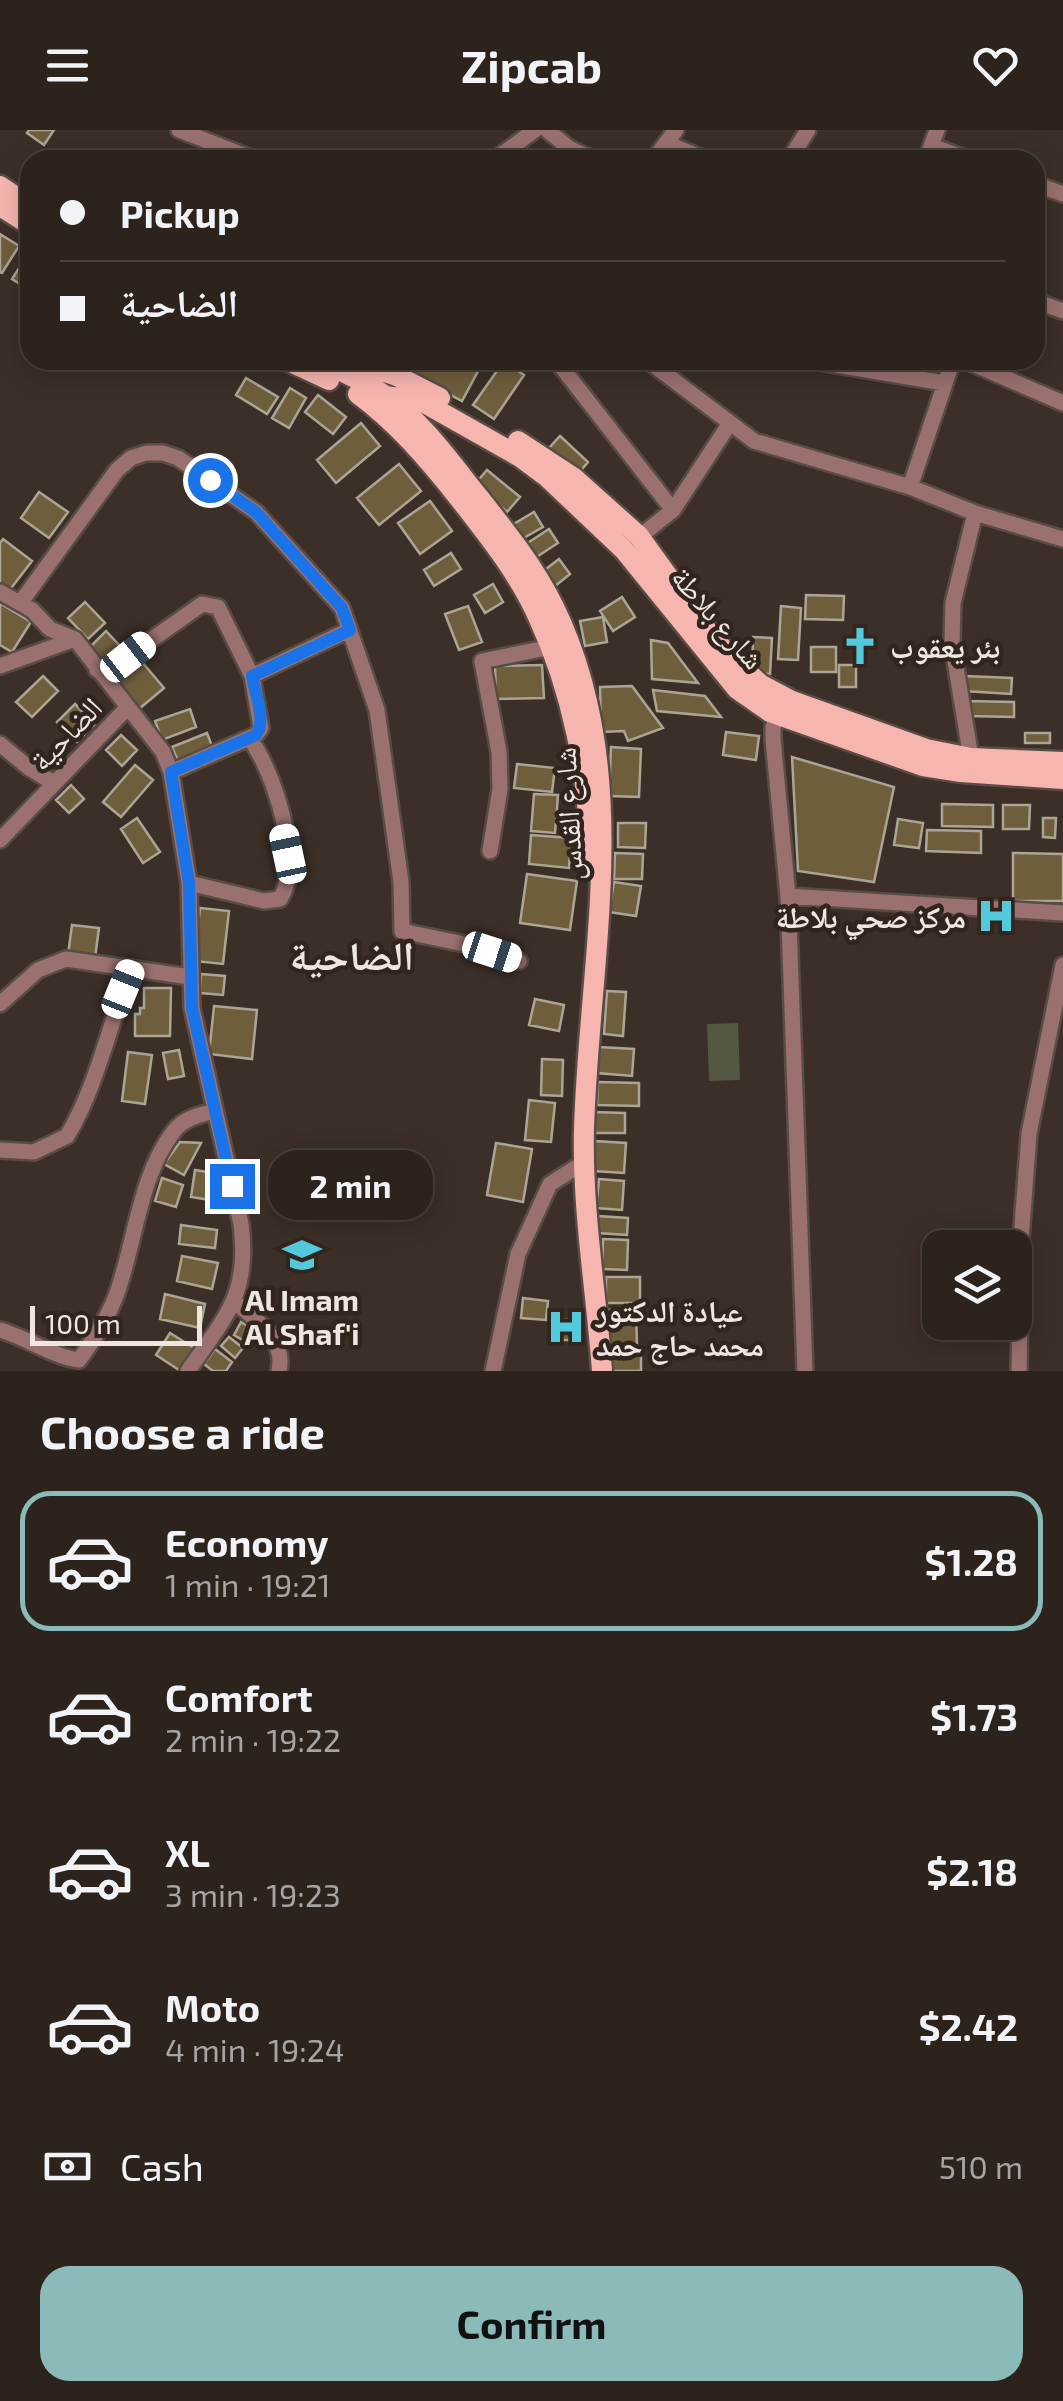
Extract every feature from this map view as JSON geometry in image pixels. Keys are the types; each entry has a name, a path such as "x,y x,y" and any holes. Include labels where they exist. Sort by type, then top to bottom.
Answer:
{"main road":[{"path":"311,370 374,395"},
{"name":"شارع القدس","path":"333,370 374,395 439,448 517,546 567,639 591,722 602,806 602,874 584,1129 584,1189 602,1371"},
{"name":"شارع بلاطة","path":"403,370 572,477 714,640 783,706 923,766 1063,779"},
{"name":"شارع القدس","path":"374,395 391,421 476,520 519,582 550,647 574,731 586,797 589,843 574,1168 594,1371"},
{"name":"شارع بلاطة","path":"374,395 421,401 520,457 631,543"},
{"name":"شارع بلاطة","path":"783,706 926,749 971,758 1063,762"}],"street":[{"path":"179,130 230,150"},
{"path":"508,150 535,130"},
{"path":"546,130 573,150"},
{"path":"564,370 673,510"},
{"path":"660,370 754,440 1063,539"},
{"path":"851,370 944,384"},
{"path":"910,487 949,370"},
{"path":"987,370 1063,403"},
{"path":"631,543 673,510 730,423"},
{"path":"21,602 117,470 131,458 154,452 178,458 256,512 342,608 350,630 376,710 400,882 402,931 519,961"},
{"path":"971,758 952,642 952,603 975,513"},
{"name":"الضاحية","path":"0,592 21,602 50,629 74,639 163,752 171,772 189,883 192,1008 246,1259 234,1302 188,1371"},
{"path":"97,670 128,657 202,604 218,606 252,676 261,728 256,735 171,772"},
{"path":"252,676 350,630"},
{"path":"0,666 74,639"},
{"path":"490,851 500,790 482,662 550,647"},
{"path":"783,706 773,739 788,896 805,1371"},
{"name":"الضاحية","path":"0,840 128,707"},
{"path":"189,883 264,901 280,898 286,891 288,854 271,774 248,738"},
{"path":"0,744 54,783"},
{"path":"788,896 1063,913"},
{"path":"0,1004 38,970 59,960 190,977"},
{"path":"1018,1371 1028,1134 1063,965"},
{"path":"0,1150 34,1152 67,1136 102,1054 132,968"},
{"path":"0,1330 67,1359 79,1360 111,1308 146,1192 174,1131 190,1117 214,1111"},
{"path":"493,1371 518,1254 550,1184 574,1168"},
{"path":"234,1302 271,1334 281,1348 279,1371"}],"green space":[{"path":"738,1023 740,1080 709,1081 707,1024"}],"building":[{"path":"54,130 44,145 27,133"},
{"path":"0,234 19,246 2,273 0,272"},
{"path":"20,266 20,284 12,279"},
{"path":"404,370 479,370 462,401"},
{"path":"498,370 517,370 524,375 494,419 473,405"},
{"path":"246,378 278,397 267,414 236,395"},
{"path":"290,388 306,398 289,428 272,418"},
{"path":"318,395 346,417 333,434 305,412"},
{"path":"361,423 380,446 336,483 317,460"},
{"path":"560,436 588,462 578,474 549,448"},
{"path":"399,464 421,491 379,525 357,498"},
{"path":"487,470 520,497 507,512 474,485"},
{"path":"39,492 68,512 49,538 21,518"},
{"path":"430,501 452,531 420,554 398,523"},
{"path":"534,512 543,527 520,540 512,525"},
{"path":"549,529 558,543 535,558 526,544"},
{"path":"3,539 32,561 9,591 0,584"},
{"path":"451,553 461,569 434,586 424,570"},
{"path":"559,559 570,574 554,587 542,572"},
{"path":"493,584 503,602 485,613 474,595"},
{"path":"806,595 844,596 843,620 805,619"},
{"path":"622,597 635,617 613,631 600,611"},
{"path":"85,602 105,623 88,639 68,618"},
{"path":"0,603 31,622 12,652 0,645"},
{"path":"468,606 482,642 459,650 445,614"},
{"path":"781,606 801,608 798,660 778,659"},
{"path":"603,617 607,642 585,646 580,621"},
{"path":"106,631 121,647 104,663 89,648"},
{"path":"753,637 772,638 770,674 752,673"},
{"path":"651,640 668,643 698,683 652,679"},
{"path":"811,647 836,647 836,672 811,672"},
{"path":"142,662 164,688 139,709 117,682"},
{"path":"542,665 544,698 496,699 495,666"},
{"path":"839,665 856,665 856,687 839,687"},
{"path":"43,676 58,691 32,717 16,702"},
{"path":"965,676 1012,678 1011,694 964,691"},
{"path":"632,686 663,728 628,741 624,731 601,732 600,687"},
{"path":"653,690 705,696 721,717 657,711"},
{"path":"966,701 1014,702 1014,717 966,716"},
{"path":"75,704 95,724 77,742 57,722"},
{"path":"190,709 196,727 162,740 155,721"},
{"path":"726,732 759,736 756,760 723,755"},
{"path":"207,733 215,754 181,768 172,747"},
{"path":"1025,733 1050,733 1050,743 1025,743"},
{"path":"121,735 137,750 122,766 106,750"},
{"path":"611,747 641,749 639,797 609,796"},
{"path":"792,757 894,787 874,882 798,871"},
{"path":"517,764 555,768 552,792 514,788"},
{"path":"135,765 153,780 121,817 103,802"},
{"path":"71,785 84,799 69,813 56,800"},
{"path":"534,794 558,795 555,833 531,831"},
{"path":"942,804 993,805 993,827 942,826"},
{"path":"1003,805 1030,805 1029,829 1003,829"},
{"path":"137,818 160,852 143,863 121,829"},
{"path":"1043,818 1056,818 1055,838 1043,837"},
{"path":"898,819 923,823 919,848 894,845"},
{"path":"618,823 646,823 645,848 618,847"},
{"path":"927,830 981,831 981,853 926,851"},
{"path":"531,835 571,838 569,868 529,864"},
{"path":"615,853 643,854 642,879 614,879"},
{"path":"1013,853 1063,854 1063,901 1013,901"},
{"path":"527,874 577,881 570,930 520,923"},
{"path":"614,882 641,886 636,916 609,912"},
{"path":"200,908 229,911 223,964 194,961"},
{"path":"72,925 99,928 95,958 68,955"},
{"path":"201,974 225,976 223,995 200,993"},
{"path":"144,988 171,988 170,1036 135,1036 135,1014 144,1008"},
{"path":"607,991 626,992 623,1036 604,1034"},
{"path":"535,999 564,1005 559,1031 529,1025"},
{"path":"214,1006 257,1010 252,1059 209,1054"},
{"path":"599,1047 634,1049 632,1076 597,1073"},
{"path":"179,1050 184,1076 168,1079 163,1053"},
{"path":"128,1052 152,1055 145,1104 122,1101"},
{"path":"542,1059 563,1060 562,1096 541,1095"},
{"path":"598,1082 639,1083 639,1106 597,1105"},
{"path":"529,1100 555,1103 551,1142 525,1140"},
{"path":"594,1112 625,1113 625,1133 593,1133"},
{"path":"595,1141 626,1143 624,1173 593,1171"},
{"path":"180,1142 201,1143 184,1175 164,1164"},
{"path":"496,1143 532,1149 523,1202 487,1195"},
{"path":"195,1170 214,1173 210,1200 191,1197"},
{"path":"162,1178 183,1185 176,1207 155,1201"},
{"path":"599,1179 624,1181 622,1210 596,1208"},
{"path":"598,1216 628,1218 627,1235 597,1233"},
{"path":"181,1225 217,1230 215,1248 179,1244"},
{"path":"603,1239 628,1240 627,1270 602,1269"},
{"path":"182,1256 218,1263 212,1289 177,1281"},
{"path":"606,1277 640,1277 640,1303 606,1303"},
{"path":"165,1294 205,1304 200,1328 160,1319"},
{"path":"523,1298 548,1301 546,1320 521,1318"},
{"path":"636,1309 637,1345 606,1346 605,1310"},
{"path":"554,1320 575,1320 576,1340 554,1340"},
{"path":"241,1322 258,1332 251,1345 234,1335"},
{"path":"170,1333 194,1348 179,1370 156,1355"},
{"path":"229,1337 243,1348 235,1358 221,1346"},
{"path":"215,1349 232,1362 226,1371 213,1371 204,1364"},
{"path":"607,1353 641,1353 641,1371 607,1371"}],"place":[{"name":"بئر يعقوب","path":"860,646"},
{"name":"مركز صحي بلاطة","path":"996,916"},
{"name":"Al Imam Al Shaf'i","path":"302,1255"},
{"name":"عيادة الدكتور محمد حاج حمد","path":"566,1327"}],"district":[{"name":"الضاحية","path":"352,954"}],"route":[{"path":"210,480 256,512 342,608 350,630 252,676 261,720 256,735 171,772 189,883 192,1008 232,1186"}]}
